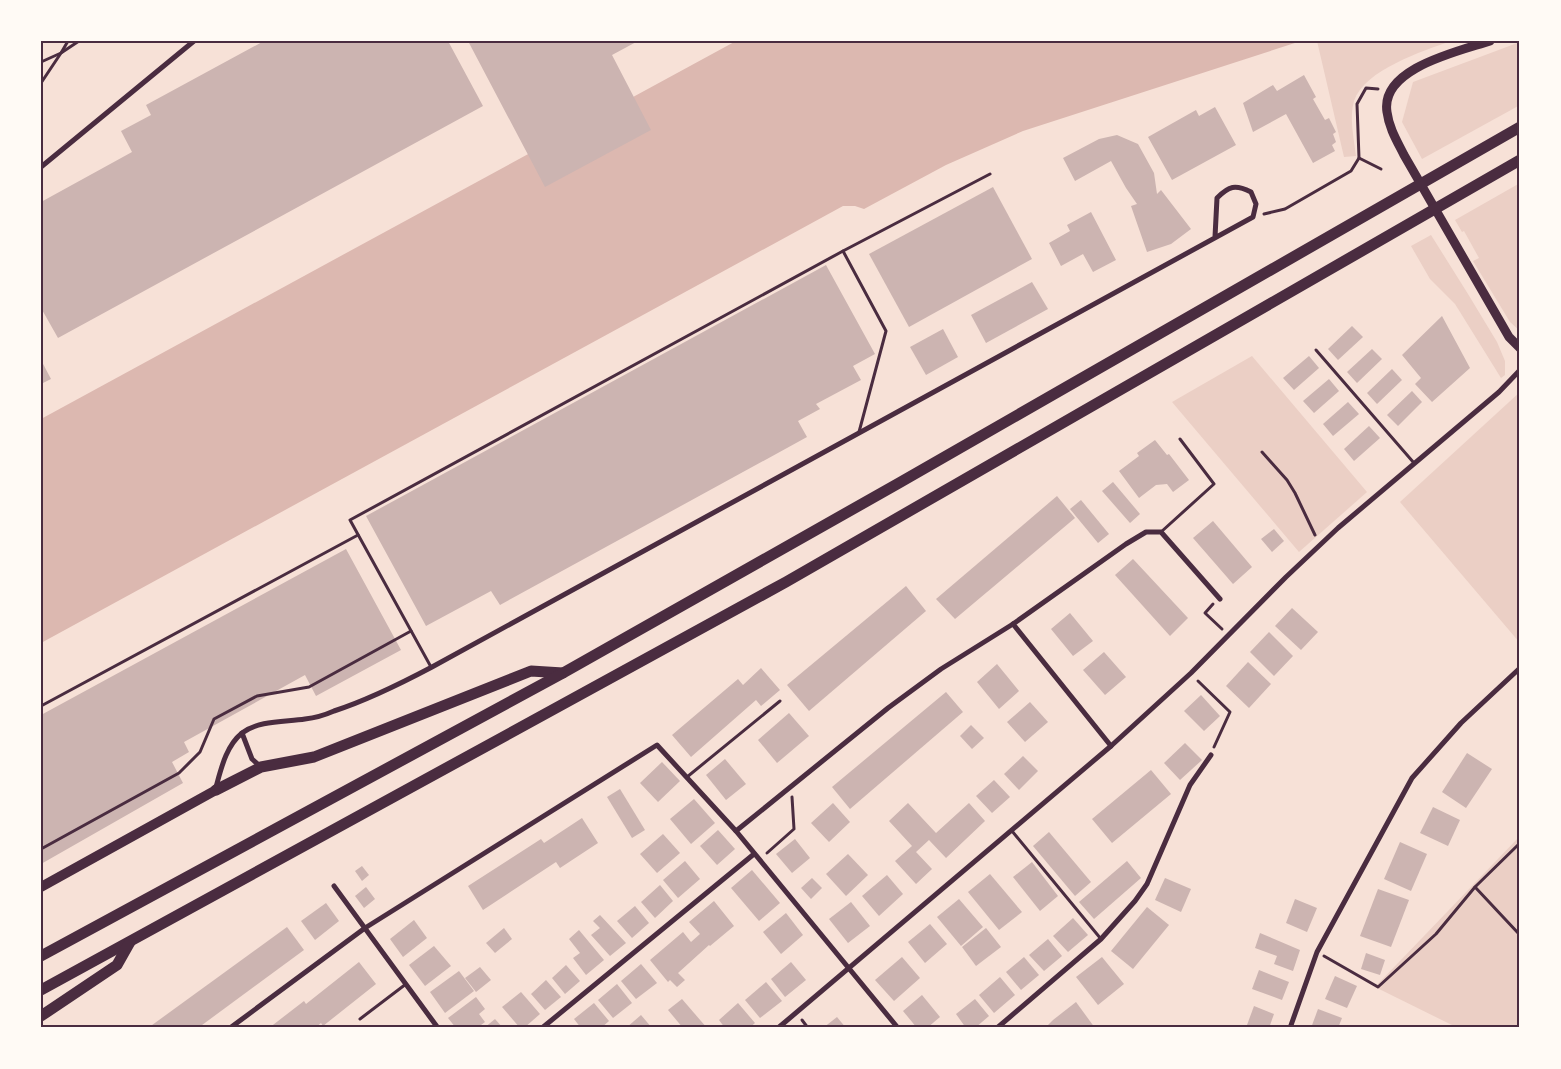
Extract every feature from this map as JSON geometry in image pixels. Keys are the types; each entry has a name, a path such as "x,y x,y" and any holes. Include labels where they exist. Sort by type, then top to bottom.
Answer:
{"highway":[{"path":"41,956 563,673 958,450 1520,127"},
{"path":"41,990 786,582 1520,160"},
{"path":"216,790 261,767 314,757 531,672 563,673"},
{"path":"41,1016 117,965 130,942"}],"main road":[{"path":"41,887 216,790"}],"street":[{"path":"41,167 194,41"},
{"path":"1490,41 1436,59 1401,78 1387,100 1387,111 1392,132 1404,155 1508,337 1520,348"},
{"path":"216,790 222,764 230,747 242,733 261,724 306,719 334,712 398,685 432,667 1253,217 1256,204 1251,192 1241,187 1226,189 1217,198 1215,237"},
{"path":"778,1028 1111,746 1191,673 1321,544 1499,392 1520,370"},
{"path":"736,831 888,708 941,669 1013,624 1126,544 1146,532 1161,532 1220,599"},
{"path":"1013,624 1111,746"},
{"path":"1290,1028 1317,952 1412,778 1461,723 1520,668"},
{"path":"242,733 252,759 261,767"},
{"path":"230,1028 365,928 657,745 736,831 898,1028"},
{"path":"997,1028 1102,939 1135,900 1147,884 1190,785 1211,755"},
{"path":"542,1028 754,854"},
{"path":"334,886 438,1028"}],"lane":[{"path":"41,83 68,41"},
{"path":"41,62 61,53 80,41"},
{"path":"432,667 350,520 843,251 990,174"},
{"path":"843,251 886,331 859,432"},
{"path":"1316,350 1414,463"},
{"path":"1161,532 1214,484 1180,439"},
{"path":"41,706 358,535"},
{"path":"41,849 179,772 200,752 214,719 257,696 309,687 411,631"},
{"path":"687,777 780,701"},
{"path":"1012,831 1102,939"},
{"path":"360,1019 406,984"}],"path":[{"path":"1253,217 1285,209 1351,171 1360,158 1357,104 1366,88 1391,91"},
{"path":"1360,158 1381,169"},
{"path":"1262,452 1287,480 1321,544"},
{"path":"1220,599 1205,612 1228,635"},
{"path":"1191,673 1230,712 1211,755"},
{"path":"759,860 794,829 791,786"},
{"path":"1317,952 1378,987 1436,934 1475,887 1520,843"},
{"path":"1475,887 1520,934"}],"shaded area":[{"path":"736,41 1301,41 1023,131 946,165 864,209 855,206 843,206 41,643 41,419"},
{"path":"1317,41 1451,41 1396,63 1369,80 1360,90 1354,101 1352,128 1356,156 1344,157"},
{"path":"1520,42 1520,105 1422,159 1402,122 1413,82"},
{"path":"1520,183 1520,331 1510,322 1473,261 1479,258 1464,231 1462,232 1455,220"},
{"path":"1431,235 1497,342 1505,361 1505,375 1501,378 1455,304 1430,279 1411,246"},
{"path":"1252,356 1367,492 1299,552 1172,402"},
{"path":"1520,392 1520,643 1400,502"},
{"path":"1520,836 1520,1028 1458,1028 1375,987"}],"building":[{"path":"264,41 448,41 483,106 58,338 41,308 41,202 132,152 121,131 151,115 146,105"},
{"path":"468,41 638,41 612,55 651,130 545,187"},
{"path":"1304,75 1316,97 1313,99 1325,120 1329,118 1336,132 1333,134 1336,142 1332,145 1335,151 1313,163 1286,114 1253,132 1243,103 1273,85 1277,91"},
{"path":"1215,107 1236,145 1172,180 1148,137 1196,110 1199,116"},
{"path":"1117,135 1138,144 1154,173 1157,194 1161,190 1191,229 1171,244 1147,252 1131,206 1137,204 1111,161 1075,181 1063,158 1099,139"},
{"path":"993,187 1032,259 909,327 869,254"},
{"path":"1091,212 1116,260 1093,272 1083,254 1061,266 1049,243 1070,231 1067,225"},
{"path":"826,265 875,354 853,366 861,380 816,404 820,409 798,421 807,437 500,605 491,591 426,626 366,516"},
{"path":"1032,282 1048,309 986,343 971,315"},
{"path":"1442,316 1470,368 1432,402 1415,384 1421,378 1402,355"},
{"path":"1352,326 1363,337 1338,360 1328,349"},
{"path":"943,329 958,357 926,375 910,347"},
{"path":"1372,349 1382,359 1357,383 1347,372"},
{"path":"1309,356 1319,368 1294,390 1283,378"},
{"path":"41,360 51,379 41,384"},
{"path":"1392,369 1402,380 1377,404 1367,393"},
{"path":"1329,379 1339,391 1314,413 1303,401"},
{"path":"1412,391 1422,402 1398,426 1387,415"},
{"path":"1348,402 1359,414 1333,436 1323,424"},
{"path":"1369,426 1380,438 1354,461 1344,449"},
{"path":"1155,440 1167,455 1169,454 1189,480 1173,492 1167,484 1156,485 1139,498 1119,471 1139,456 1137,453"},
{"path":"1113,482 1140,514 1130,523 1102,491"},
{"path":"1057,496 1075,518 955,619 936,599"},
{"path":"1081,500 1109,534 1098,543 1070,509"},
{"path":"1213,521 1252,567 1233,584 1193,538"},
{"path":"1274,529 1284,541 1272,552 1261,539"},
{"path":"346,549 401,650 316,696 305,675 184,742 189,752 172,762 183,783 41,864 41,715"},
{"path":"1133,559 1188,618 1170,636 1115,575"},
{"path":"906,586 926,611 809,711 787,685"},
{"path":"1292,608 1318,632 1301,650 1275,626"},
{"path":"1070,613 1093,641 1073,656 1051,629"},
{"path":"1269,632 1293,656 1274,676 1250,652"},
{"path":"1104,652 1126,677 1105,695 1083,670"},
{"path":"1248,662 1271,684 1249,708 1226,686"},
{"path":"997,664 1019,691 999,709 977,682"},
{"path":"761,668 780,690 761,706 756,700 691,757 672,735 738,679 743,685"},
{"path":"946,692 963,712 850,809 832,787"},
{"path":"1201,695 1220,716 1204,731 1184,711"},
{"path":"1030,702 1048,722 1025,742 1007,722"},
{"path":"789,713 809,736 777,763 758,740"},
{"path":"971,725 984,738 972,749 960,736"},
{"path":"1185,743 1202,760 1180,780 1164,763"},
{"path":"1467,753 1492,769 1466,808 1442,792"},
{"path":"1023,756 1038,771 1019,790 1004,774"},
{"path":"725,759 746,784 726,800 706,775"},
{"path":"662,762 680,781 658,802 640,783"},
{"path":"1151,770 1171,794 1112,843 1092,819"},
{"path":"994,780 1010,797 992,813 976,796"},
{"path":"620,789 645,830 632,838 607,797"},
{"path":"694,799 715,823 691,844 670,819"},
{"path":"833,803 850,822 829,842 811,823"},
{"path":"908,803 936,833 969,803 985,821 946,858 929,840 916,852 932,869 916,884 895,861 912,846 889,821"},
{"path":"1433,807 1460,820 1448,846 1420,833"},
{"path":"582,818 598,843 560,868 556,862 483,910 468,886 541,839 544,843"},
{"path":"718,830 735,849 717,865 700,846"},
{"path":"1049,832 1091,882 1075,896 1033,846"},
{"path":"663,834 680,853 657,873 640,854"},
{"path":"795,839 810,858 792,873 776,854"},
{"path":"1400,842 1427,854 1411,891 1384,879"},
{"path":"848,854 868,875 846,896 826,874"},
{"path":"685,861 700,879 678,898 663,880"},
{"path":"1127,861 1141,878 1094,919 1079,902"},
{"path":"1032,862 1058,896 1040,911 1013,877"},
{"path":"362,866 369,875 362,881 355,871"},
{"path":"752,870 780,903 759,921 731,888"},
{"path":"990,874 1022,912 999,930 968,892"},
{"path":"887,875 903,894 879,916 862,896"},
{"path":"812,878 822,888 811,899 801,888"},
{"path":"1165,878 1191,889 1181,912 1155,900"},
{"path":"660,885 673,901 655,918 641,902"},
{"path":"366,887 375,899 364,908 355,896"},
{"path":"1378,889 1409,900 1391,947 1360,936"},
{"path":"959,899 983,927 961,946 937,917"},
{"path":"1295,899 1317,908 1307,932 1286,923"},
{"path":"714,901 734,926 709,945 678,973 685,980 677,987 670,980 668,982 650,960 683,932 691,942 700,934 689,922"},
{"path":"851,902 870,926 848,943 829,919"},
{"path":"326,903 339,921 315,940 301,921"},
{"path":"635,906 649,923 632,938 617,921"},
{"path":"1147,907 1169,925 1133,969 1111,951"},
{"path":"786,913 803,935 781,954 763,932"},
{"path":"600,915 626,943 610,956 591,935 600,928 593,921"},
{"path":"1073,918 1088,935 1068,952 1053,936"},
{"path":"414,920 427,938 403,957 390,939"},
{"path":"930,924 947,944 925,963 908,942"},
{"path":"287,927 304,950 198,1028 148,1028"},
{"path":"504,928 512,939 495,953 486,943"},
{"path":"986,928 1001,947 976,966 962,947"},
{"path":"579,930 604,960 586,975 573,958 580,953 569,939"},
{"path":"1260,933 1300,950 1293,971 1274,964 1277,956 1255,948"},
{"path":"1048,939 1062,956 1044,971 1029,955"},
{"path":"434,946 451,966 425,986 409,965"},
{"path":"1366,953 1385,960 1380,975 1361,969"},
{"path":"902,957 920,978 894,1001 875,980"},
{"path":"1024,957 1039,975 1021,990 1006,972"},
{"path":"1102,957 1124,984 1098,1005 1076,977"},
{"path":"359,962 376,984 323,1026 321,1023 315,1028 269,1028 304,1001 306,1004"},
{"path":"791,962 806,980 785,997 771,979"},
{"path":"641,964 657,983 636,999 621,981"},
{"path":"566,965 580,981 565,994 552,978"},
{"path":"480,967 491,980 476,992 465,978"},
{"path":"1259,970 1289,982 1282,1000 1252,989"},
{"path":"459,971 474,991 445,1013 430,992"},
{"path":"1335,976 1357,986 1347,1008 1325,999"},
{"path":"1000,977 1015,995 994,1013 979,995"},
{"path":"546,980 561,997 545,1010 531,994"},
{"path":"766,982 782,1001 760,1018 745,1000"},
{"path":"617,984 632,1003 613,1018 598,1000"},
{"path":"521,992 540,1014 524,1028 520,1028 502,1007"},
{"path":"922,995 940,1017 927,1028 917,1028 903,1011"},
{"path":"476,997 485,1009 479,1014 485,1022 477,1028 456,1028 448,1018"},
{"path":"682,999 707,1028 683,1028 668,1010"},
{"path":"975,999 989,1016 975,1028 966,1028 956,1014"},
{"path":"1076,1002 1095,1028 1045,1028 1053,1020"},
{"path":"594,1003 609,1021 601,1028 581,1028 574,1019"},
{"path":"738,1003 755,1023 749,1028 725,1028 719,1020"},
{"path":"1254,1006 1274,1014 1269,1028 1256,1028 1247,1025"},
{"path":"1318,1009 1342,1018 1338,1028 1311,1028"},
{"path":"641,1015 652,1028 626,1028"},
{"path":"837,1017 846,1028 823,1028"},
{"path":"495,1019 503,1028 484,1028"}]}
